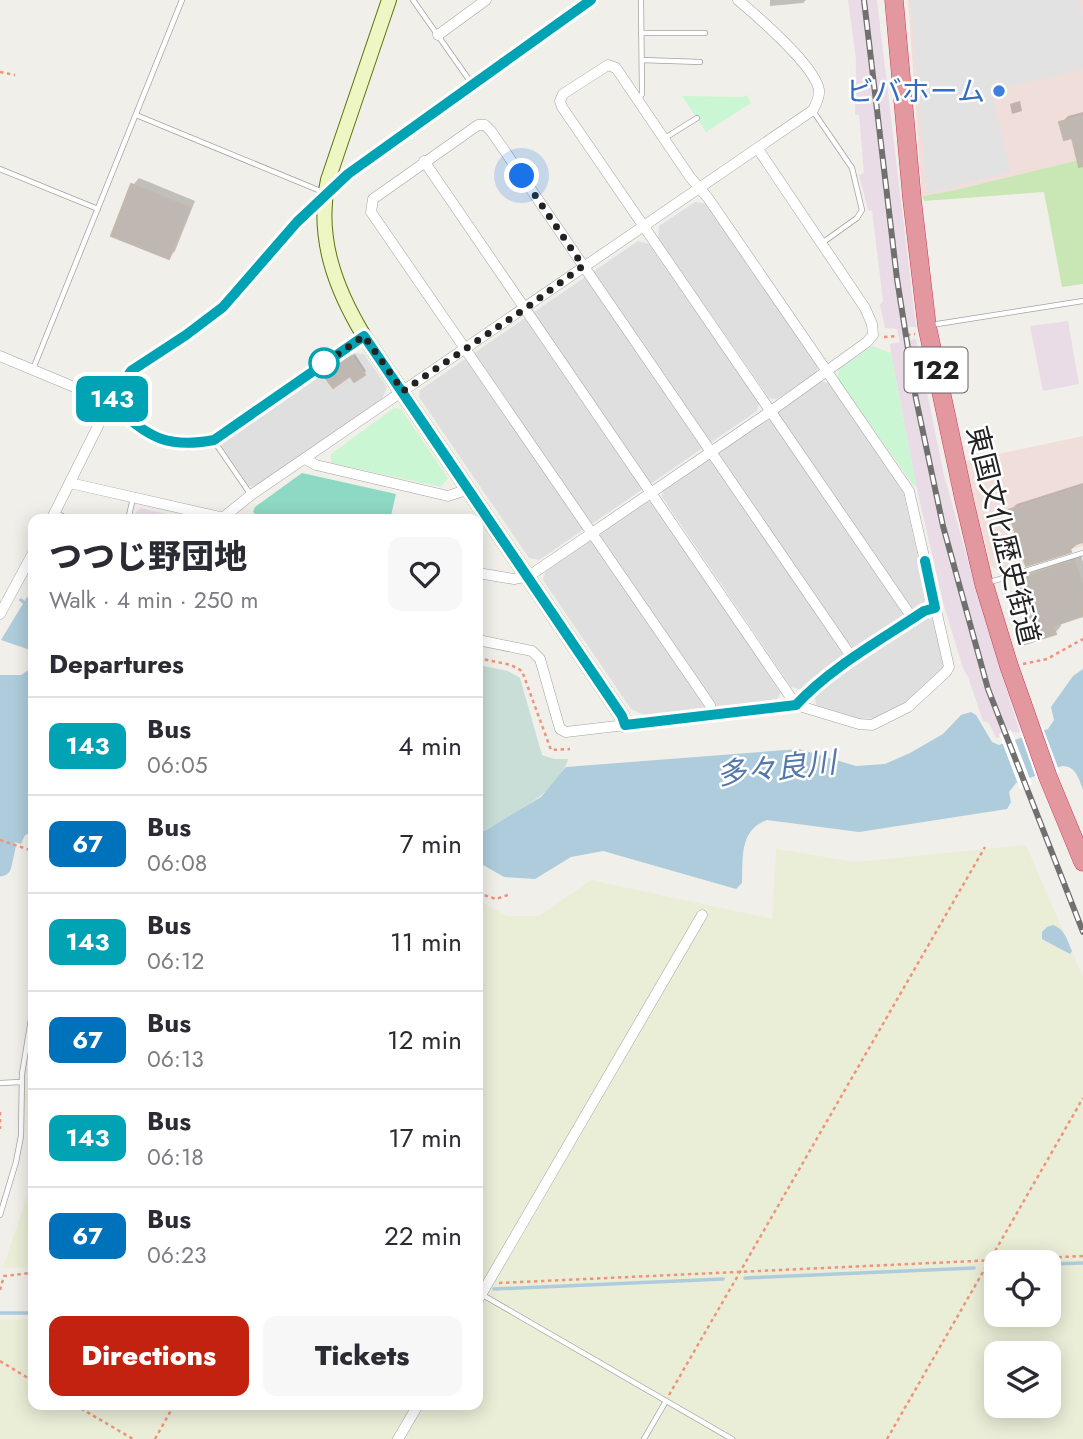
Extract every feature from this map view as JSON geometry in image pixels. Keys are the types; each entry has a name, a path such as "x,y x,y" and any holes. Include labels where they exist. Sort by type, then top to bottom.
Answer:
{"highway":[{"name":"東国文化歴史街道","path":"894,0 912,199 927,326 984,584 1048,777 1079,843 1083,862"}],"street":[{"path":"389,0 325,194 325,233 331,267 349,311 364,336 529,576 622,716 625,725"},
{"path":"438,35 486,0"},
{"path":"54,514 109,404 131,371 223,307 297,222 361,163 591,0"},
{"path":"226,514 813,110 820,95 812,75 769,26 738,0"},
{"path":"483,641 532,651 540,659 560,729 566,732 796,705 859,724 872,725 908,707 949,667 909,491 617,68 608,65 563,94 560,101 913,619"},
{"path":"711,716 709,705 371,212 373,200 478,125 485,125 491,131 853,659"},
{"path":"483,574 514,579 529,576 771,411 873,335 872,324 865,308 758,149"},
{"path":"425,161 796,705"},
{"path":"0,356 109,404 148,433 166,441 188,445 214,440 364,336"},
{"path":"305,459 316,465 448,496 469,489"},
{"path":"70,483 203,514"},
{"path":"0,614 28,562"},
{"path":"796,705 808,692 853,659 924,611 935,608"},
{"path":"483,1291 702,915"},
{"path":"398,1439 415,1410"}],"lane":[{"path":"33,369 182,0"},
{"path":"413,0 472,84"},
{"path":"639,100 642,94 641,0"},
{"path":"641,33 705,33"},
{"path":"642,61 700,62"},
{"path":"813,110 852,168 862,210 857,218 822,243"},
{"path":"136,115 325,194"},
{"path":"664,138 697,118"},
{"path":"0,169 98,209"},
{"path":"927,326 1083,301"},
{"path":"214,440 251,495"},
{"path":"129,514 133,498"},
{"path":"984,584 1083,553"},
{"path":"0,1215 19,1149 28,1029"},
{"path":"0,1083 22,1082"},
{"path":"483,1299 732,1439"},
{"path":"644,1439 666,1401"}],"path":[{"path":"0,72 15,75"},
{"path":"873,335 898,336"},
{"path":"1009,666 1046,659 1083,639"},
{"path":"483,659 511,665 522,671 551,750 570,750"},
{"path":"0,840 28,848"},
{"path":"666,1401 985,847"},
{"path":"483,895 496,899 508,895"},
{"path":"996,1250 1083,1098"},
{"path":"0,1112 0,1129"},
{"path":"1061,1257 1083,1256"},
{"path":"487,1283 984,1261"},
{"path":"887,1439 984,1271"},
{"path":"0,1290 4,1276 28,1273"},
{"path":"0,1361 28,1378"},
{"path":"84,1410 133,1439"},
{"path":"155,1439 171,1410"}],"shaded area":[{"path":"848,0 877,0 916,327 906,327 908,340 916,339 944,475 1020,733 1014,732 996,738 989,723 983,721 944,606 916,485 891,353 890,344 900,342 897,329 885,328 880,305 883,301 872,211 868,210 859,175 864,173 859,115 855,115 856,59"},
{"name":"ビバホーム","path":"908,0 1083,0 1083,159 922,196"},
{"name":"ビバホーム","path":"911,0 1079,0 1083,16 1083,70 991,90 1010,172 927,193"},
{"path":"695,202 706,204 818,365 816,373 777,399 769,398 658,238 659,226"},
{"path":"638,241 649,244 759,403 757,411 539,560 529,558 419,397 420,390"},
{"path":"1068,321 1079,384 1043,391 1030,326"},
{"path":"353,353 364,354 387,387 382,399 255,487 249,486 222,447 223,441"},
{"path":"820,381 829,383 903,491 927,597 923,605 800,689 791,687 662,497 664,487"},
{"path":"1083,436 1083,546 1000,571 991,566 965,461"},
{"path":"643,501 654,503 781,691 776,702 647,716 631,709 543,580 546,569"},
{"path":"141,508 166,514 136,514"},
{"path":"924,617 933,620 943,665 909,701 875,718 860,719 816,705 814,691"},
{"path":"483,666 508,671 520,678 542,755 554,759 568,759 563,771 545,792 485,830"}],"green space":[{"path":"747,95 751,103 706,132 682,96 743,97"},
{"path":"1083,159 1083,284 1062,287 1044,192 924,201 922,196 951,191"},
{"path":"872,346 891,353 916,485 914,486 837,378 839,369"},
{"path":"394,408 401,409 448,478 441,487 331,463 331,454"},
{"path":"302,473 396,494 391,514 255,514 255,507"},
{"path":"1026,845 1083,977 1083,1439 0,1439 1,1320 28,1319 28,1410 483,1410 483,903 507,916 539,916 591,880 772,919 776,849 855,862"},
{"path":"28,1192 28,1267 3,1268"}],"water":[{"path":"27,597 28,649 1,640"},
{"path":"1083,669 1083,790 1074,771 1062,766 1016,783 1009,792 1011,802 1007,809 859,832 767,820 751,831 747,838 742,883 736,889 603,851 571,857 535,879 504,877 483,865 483,831 541,797 566,767 799,749 856,766 885,764 943,734 961,715 971,712 976,715 992,742 999,745 1048,729 1054,720 1051,707 1073,676"},
{"path":"28,670 28,834 21,844 0,838 0,675 21,675"},
{"path":"1053,925 1065,935 1072,951 1070,954 1042,939 1042,932"}],"pier":[{"path":"1042,725 1060,773 1037,781 1020,733"},
{"path":"1011,730 1032,784 1020,789 999,734"}],"building":[{"path":"1083,116 1083,166 1079,167 1072,138 1064,140 1059,122"},
{"path":"131,184 190,208 169,259 111,236"},
{"path":"352,356 365,375 354,382 350,376 333,388 323,374"},
{"path":"1083,486 1083,542 1069,546 1071,552 1026,566 1008,510"},
{"path":"1074,561 1083,587 1083,616 1053,626 1056,634 1025,644 1020,629 1029,626 1014,581"}],"waterway":[{"path":"21,600 28,606"},
{"name":"多々良川","path":"0,865 4,847"},
{"path":"1061,1264 1083,1263"},
{"path":"745,1278 974,1268"},
{"path":"494,1289 723,1279"},
{"path":"0,1313 28,1313"}],"railway":[{"path":"864,0 897,279 916,399 943,526 988,689 1083,932"}],"bus line":[{"name":"143","path":"591,0 348,174 297,222 223,307 131,371 109,404 148,433 166,441 188,445 214,440 364,336 529,576 622,716 625,725 796,705 808,692 853,659 924,611 935,608 925,561"}],"place":[{"name":"ビバホーム","path":"999,91"}],"route":[{"path":"324,363 321,366 364,336 403,391 583,266 522,176"}]}
